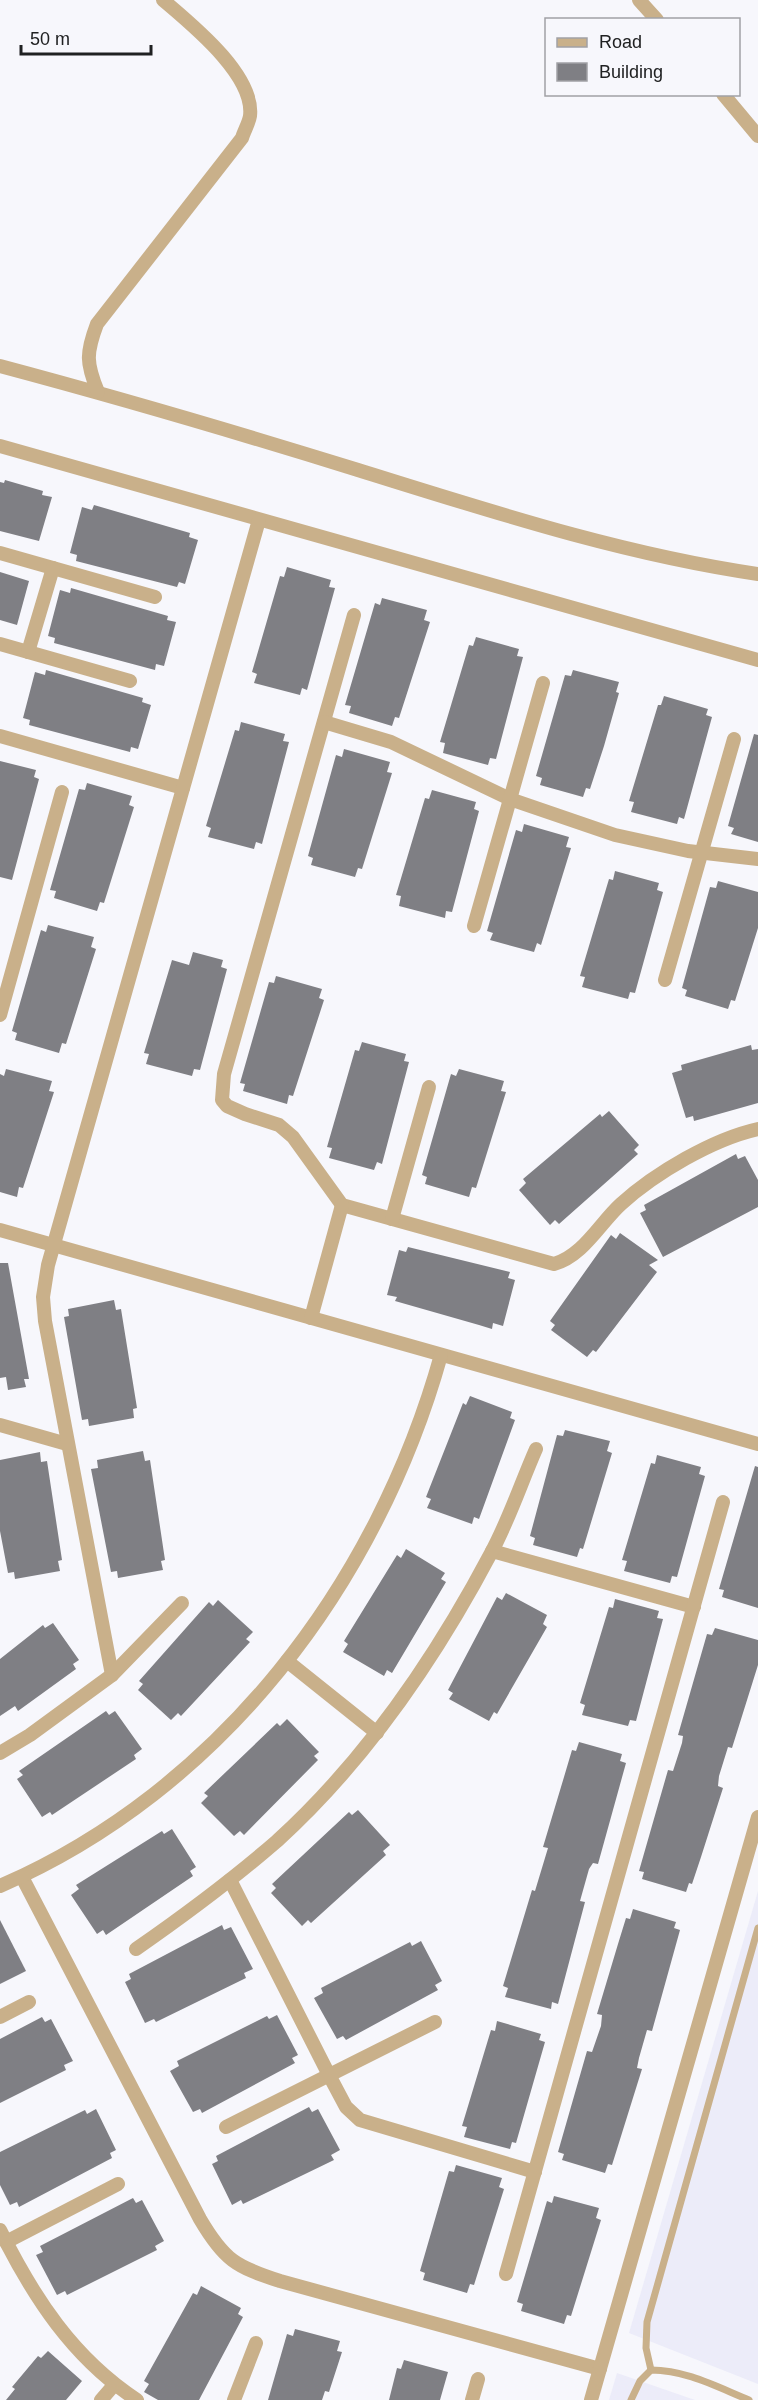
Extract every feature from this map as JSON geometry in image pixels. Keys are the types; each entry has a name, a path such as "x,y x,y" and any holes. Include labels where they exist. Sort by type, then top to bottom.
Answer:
{"street":[{"path":"98,392 88,368 88,347 97,324 242,138 250,116 248,97 240,78 221,55 163,0"},
{"path":"639,0 655,18"},
{"path":"725,96 758,136"},
{"path":"0,366 98,392 532,524 655,556 758,574"},
{"path":"0,446 758,660"},
{"path":"112,1675 67,1444 45,1322 43,1297 54,1245 259,520"},
{"path":"0,553 155,597"},
{"path":"28,652 53,568"},
{"path":"354,615 224,1074 221,1094 227,1106 279,1125 293,1137 342,1205 554,1264 572,1256 622,1203 679,1163 745,1132 758,1130"},
{"path":"0,644 130,681"},
{"path":"474,926 543,683"},
{"path":"324,722 391,742 510,799 615,835 701,853 758,859"},
{"path":"0,736 183,788"},
{"path":"665,980 734,739"},
{"path":"0,1015 62,792"},
{"path":"392,1219 429,1087"},
{"path":"311,1317 342,1205"},
{"path":"0,1230 758,1444"},
{"path":"0,1886 22,1877 97,1834 160,1789 218,1739 288,1661 346,1577 379,1518 422,1416 441,1355"},
{"path":"0,1425 67,1444"},
{"path":"136,1949 230,1880 314,1805 377,1733 440,1644 492,1551 536,1449"},
{"path":"506,2274 723,1502"},
{"path":"492,1551 694,1607"},
{"path":"0,1752 30,1735 112,1675 182,1603"},
{"path":"288,1661 377,1733"},
{"path":"591,2400 758,1817"},
{"path":"22,1877 200,2220 214,2243 232,2262 272,2278 600,2369"},
{"path":"230,1880 346,2107 360,2120 535,2172"},
{"path":"0,2017 29,2002"},
{"path":"226,2127 435,2022"},
{"path":"118,2184 3,2236 35,2294 62,2334 114,2385 137,2400"},
{"path":"234,2400 256,2343"},
{"path":"472,2400 478,2379"},
{"path":"101,2400 114,2385"}],"lane":[{"path":"651,2370 646,2348 647,2322 758,1929"},
{"path":"632,2400 639,2381 651,2370 670,2370 687,2375 749,2400"}],"shaded area":[{"path":"758,1891 758,2384 629,2333"},
{"path":"617,2373 695,2400 609,2400"}],"building":[{"path":"5,480 43,491 42,495 52,497 39,541 0,531 0,482 4,483"},
{"path":"94,505 190,533 189,537 198,540 185,584 179,582 177,587 76,561 77,555 70,553 82,507 92,510"},
{"path":"287,567 331,580 329,587 335,588 307,690 302,688 300,695 254,683 257,674 252,672 280,576 284,577"},
{"path":"0,572 29,581 17,625 0,620"},
{"path":"71,588 168,616 167,620 176,622 164,666 156,664 155,670 54,643 55,638 48,636 60,590 70,593"},
{"path":"382,598 427,610 424,620 430,622 399,718 395,717 392,726 349,713 351,706 345,705 375,603 380,605"},
{"path":"476,637 519,649 517,656 523,657 496,759 490,758 488,765 443,753 445,743 440,742 469,645 473,646"},
{"path":"46,670 143,698 142,702 151,705 138,749 131,747 130,752 29,725 30,720 23,718 35,672 45,675"},
{"path":"573,670 619,682 616,692 619,693 604,746 590,789 586,788 583,797 540,785 542,778 536,776 565,675 571,676"},
{"path":"664,696 708,709 706,715 712,717 684,819 679,817 677,824 631,812 634,802 629,801 658,705 661,705"},
{"path":"241,722 285,734 283,741 289,742 262,844 256,842 254,849 208,837 211,828 206,826 235,730 239,731"},
{"path":"754,734 758,735 758,842 731,834 734,828 728,826"},
{"path":"344,749 390,762 387,772 392,773 362,869 358,868 355,877 311,865 313,858 308,856 336,755 342,757"},
{"path":"0,761 36,770 34,777 39,779 12,880 0,877"},
{"path":"87,783 132,796 129,805 134,807 104,903 100,902 97,911 54,898 56,891 50,890 79,789 85,790"},
{"path":"432,790 476,802 474,809 479,811 452,912 446,911 445,918 399,906 401,896 396,895 425,798 429,799"},
{"path":"524,824 569,837 566,847 571,848 541,945 537,943 534,952 490,940 493,933 487,931 516,830 522,832"},
{"path":"615,871 659,883 657,890 663,892 635,993 630,992 628,999 582,987 585,977 580,976 609,879 613,880"},
{"path":"718,881 758,892 758,928 735,1001 731,1000 728,1009 685,996 687,990 682,988 710,887 716,888"},
{"path":"48,925 94,937 91,947 96,949 66,1044 62,1043 59,1053 15,1040 17,1033 12,1031 41,930 46,932"},
{"path":"193,952 223,960 221,967 227,969 200,1070 194,1069 192,1076 146,1064 149,1054 144,1053 172,960 189,965"},
{"path":"276,976 322,989 319,998 324,1000 293,1096 289,1095 287,1104 243,1091 245,1084 240,1083 269,982 274,983"},
{"path":"362,1042 406,1054 404,1061 409,1062 382,1164 377,1162 374,1170 329,1158 332,1148 327,1147 355,1050 359,1051"},
{"path":"751,1045 752,1050 758,1049 758,1103 694,1121 693,1116 686,1118 672,1073 682,1070 681,1065"},
{"path":"6,1069 52,1081 49,1091 54,1092 23,1188 19,1187 17,1197 0,1192 0,1074 4,1076"},
{"path":"459,1069 504,1081 501,1091 506,1092 476,1188 472,1187 469,1197 425,1184 427,1177 422,1175 451,1074 456,1076"},
{"path":"609,1111 639,1145 634,1150 638,1154 559,1224 555,1220 550,1225 519,1190 526,1183 523,1179 600,1114 602,1117"},
{"path":"736,1154 738,1159 745,1156 758,1180 758,1207 663,1257 640,1213 646,1210 644,1205"},
{"path":"620,1233 658,1260 649,1265 657,1272 596,1352 593,1350 587,1357 551,1330 555,1325 550,1321 611,1235 616,1239"},
{"path":"408,1247 510,1272 508,1278 515,1280 503,1326 493,1323 492,1329 395,1301 397,1297 387,1295 399,1250 406,1252"},
{"path":"0,1263 8,1263 29,1379 24,1379 26,1387 8,1390 6,1377 0,1378"},
{"path":"114,1300 116,1310 121,1309 137,1408 133,1409 134,1418 89,1426 88,1419 82,1420 64,1317 69,1316 68,1309"},
{"path":"470,1396 512,1412 510,1418 515,1420 479,1519 474,1517 472,1524 427,1508 431,1499 426,1497 463,1403 466,1405"},
{"path":"565,1430 610,1441 607,1451 612,1453 583,1549 580,1548 577,1557 533,1545 535,1538 530,1536 557,1435 563,1436"},
{"path":"143,1451 145,1461 150,1460 165,1560 161,1561 163,1570 118,1578 117,1571 111,1572 91,1469 98,1468 97,1460"},
{"path":"40,1452 41,1462 47,1461 62,1560 58,1561 60,1571 15,1579 14,1572 8,1573 0,1531 0,1460"},
{"path":"657,1455 701,1467 699,1474 705,1476 677,1577 672,1576 670,1583 624,1571 627,1561 622,1560 651,1463 655,1464"},
{"path":"755,1466 758,1467 758,1608 722,1597 724,1590 719,1589"},
{"path":"406,1549 445,1573 441,1579 446,1582 392,1673 387,1670 384,1676 343,1652 348,1644 344,1641 397,1555 401,1558"},
{"path":"506,1593 547,1615 543,1624 547,1627 497,1714 494,1712 489,1721 449,1699 453,1693 448,1690 497,1597 502,1600"},
{"path":"615,1599 659,1611 657,1618 663,1619 636,1721 630,1720 628,1726 582,1715 585,1705 580,1703 609,1607 613,1608"},
{"path":"218,1600 253,1632 246,1639 250,1642 181,1716 178,1713 171,1720 138,1690 143,1684 139,1681 209,1602 213,1606"},
{"path":"53,1623 79,1660 73,1664 76,1669 18,1711 15,1706 0,1716 0,1659 43,1625 45,1628"},
{"path":"715,1628 758,1640 758,1665 732,1748 728,1747 719,1776 718,1786 723,1788 692,1884 689,1883 686,1892 642,1879 644,1872 639,1871 668,1770 673,1771 682,1743 683,1736 678,1735 707,1634 712,1635"},
{"path":"106,1711 109,1715 115,1711 142,1749 134,1755 136,1759 52,1815 50,1812 42,1817 17,1779 23,1775 19,1771"},
{"path":"287,1719 319,1752 314,1756 318,1760 244,1835 240,1831 234,1836 201,1803 208,1796 204,1793 277,1723 280,1726"},
{"path":"579,1742 622,1754 620,1761 626,1763 598,1864 593,1863 589,1869 580,1901 585,1902 558,2004 552,2002 551,2009 505,1997 508,1988 503,1986 532,1890 535,1891 548,1848 543,1847 572,1750 576,1751"},
{"path":"358,1810 390,1845 383,1851 386,1855 311,1923 308,1920 302,1926 271,1893 276,1888 272,1884 349,1812 352,1815"},
{"path":"172,1829 196,1867 190,1871 193,1876 106,1935 103,1930 97,1934 71,1895 79,1889 76,1885 162,1831 164,1834"},
{"path":"633,1909 676,1922 674,1928 680,1930 652,2031 647,2030 639,2058 637,2068 642,2069 612,2165 608,2164 605,2173 562,2160 564,2154 558,2152 587,2051 592,2052 601,2026 602,2015 597,2014 626,1918 630,1919"},
{"path":"0,1920 26,1971 0,1984"},
{"path":"222,1925 224,1930 231,1927 253,1969 244,1973 246,1978 156,2022 154,2019 145,2023 125,1982 131,1979 129,1974"},
{"path":"421,1941 442,1981 435,1985 438,1990 346,2040 343,2036 337,2039 314,1998 323,1993 321,1988 410,1942 412,1946"},
{"path":"277,2015 298,2055 292,2058 295,2063 202,2113 200,2109 193,2112 170,2071 179,2066 177,2061 267,2016 269,2019"},
{"path":"42,2017 45,2022 51,2019 73,2061 64,2065 66,2070 0,2103 0,2039"},
{"path":"497,2021 541,2034 539,2040 545,2042 516,2143 512,2142 510,2149 464,2137 467,2127 462,2126 491,2030 495,2031"},
{"path":"309,2107 312,2112 318,2109 340,2150 331,2155 334,2160 243,2204 241,2200 232,2205 212,2164 218,2161 216,2156"},
{"path":"96,2109 116,2150 110,2153 112,2158 19,2207 17,2202 10,2205 0,2185 0,2152 85,2110 87,2114"},
{"path":"456,2165 502,2178 499,2187 504,2189 474,2285 470,2284 467,2293 423,2280 425,2273 420,2271 449,2171 454,2172"},
{"path":"554,2196 599,2208 596,2218 601,2220 571,2316 567,2315 564,2324 521,2311 523,2304 517,2302 547,2201 552,2203"},
{"path":"133,2198 136,2203 142,2200 164,2241 155,2246 157,2250 67,2295 65,2291 57,2295 36,2255 43,2252 40,2246"},
{"path":"201,2286 241,2308 238,2314 243,2317 199,2400 158,2400 144,2392 149,2384 144,2381 193,2293 197,2295"},
{"path":"295,2329 340,2341 337,2351 342,2352 329,2392 325,2391 322,2400 268,2400 287,2334 293,2336"},
{"path":"48,2351 82,2381 66,2400 6,2400 15,2389 12,2387 38,2356 41,2358"},
{"path":"404,2360 448,2372 440,2400 389,2400 397,2368 401,2369"}]}
